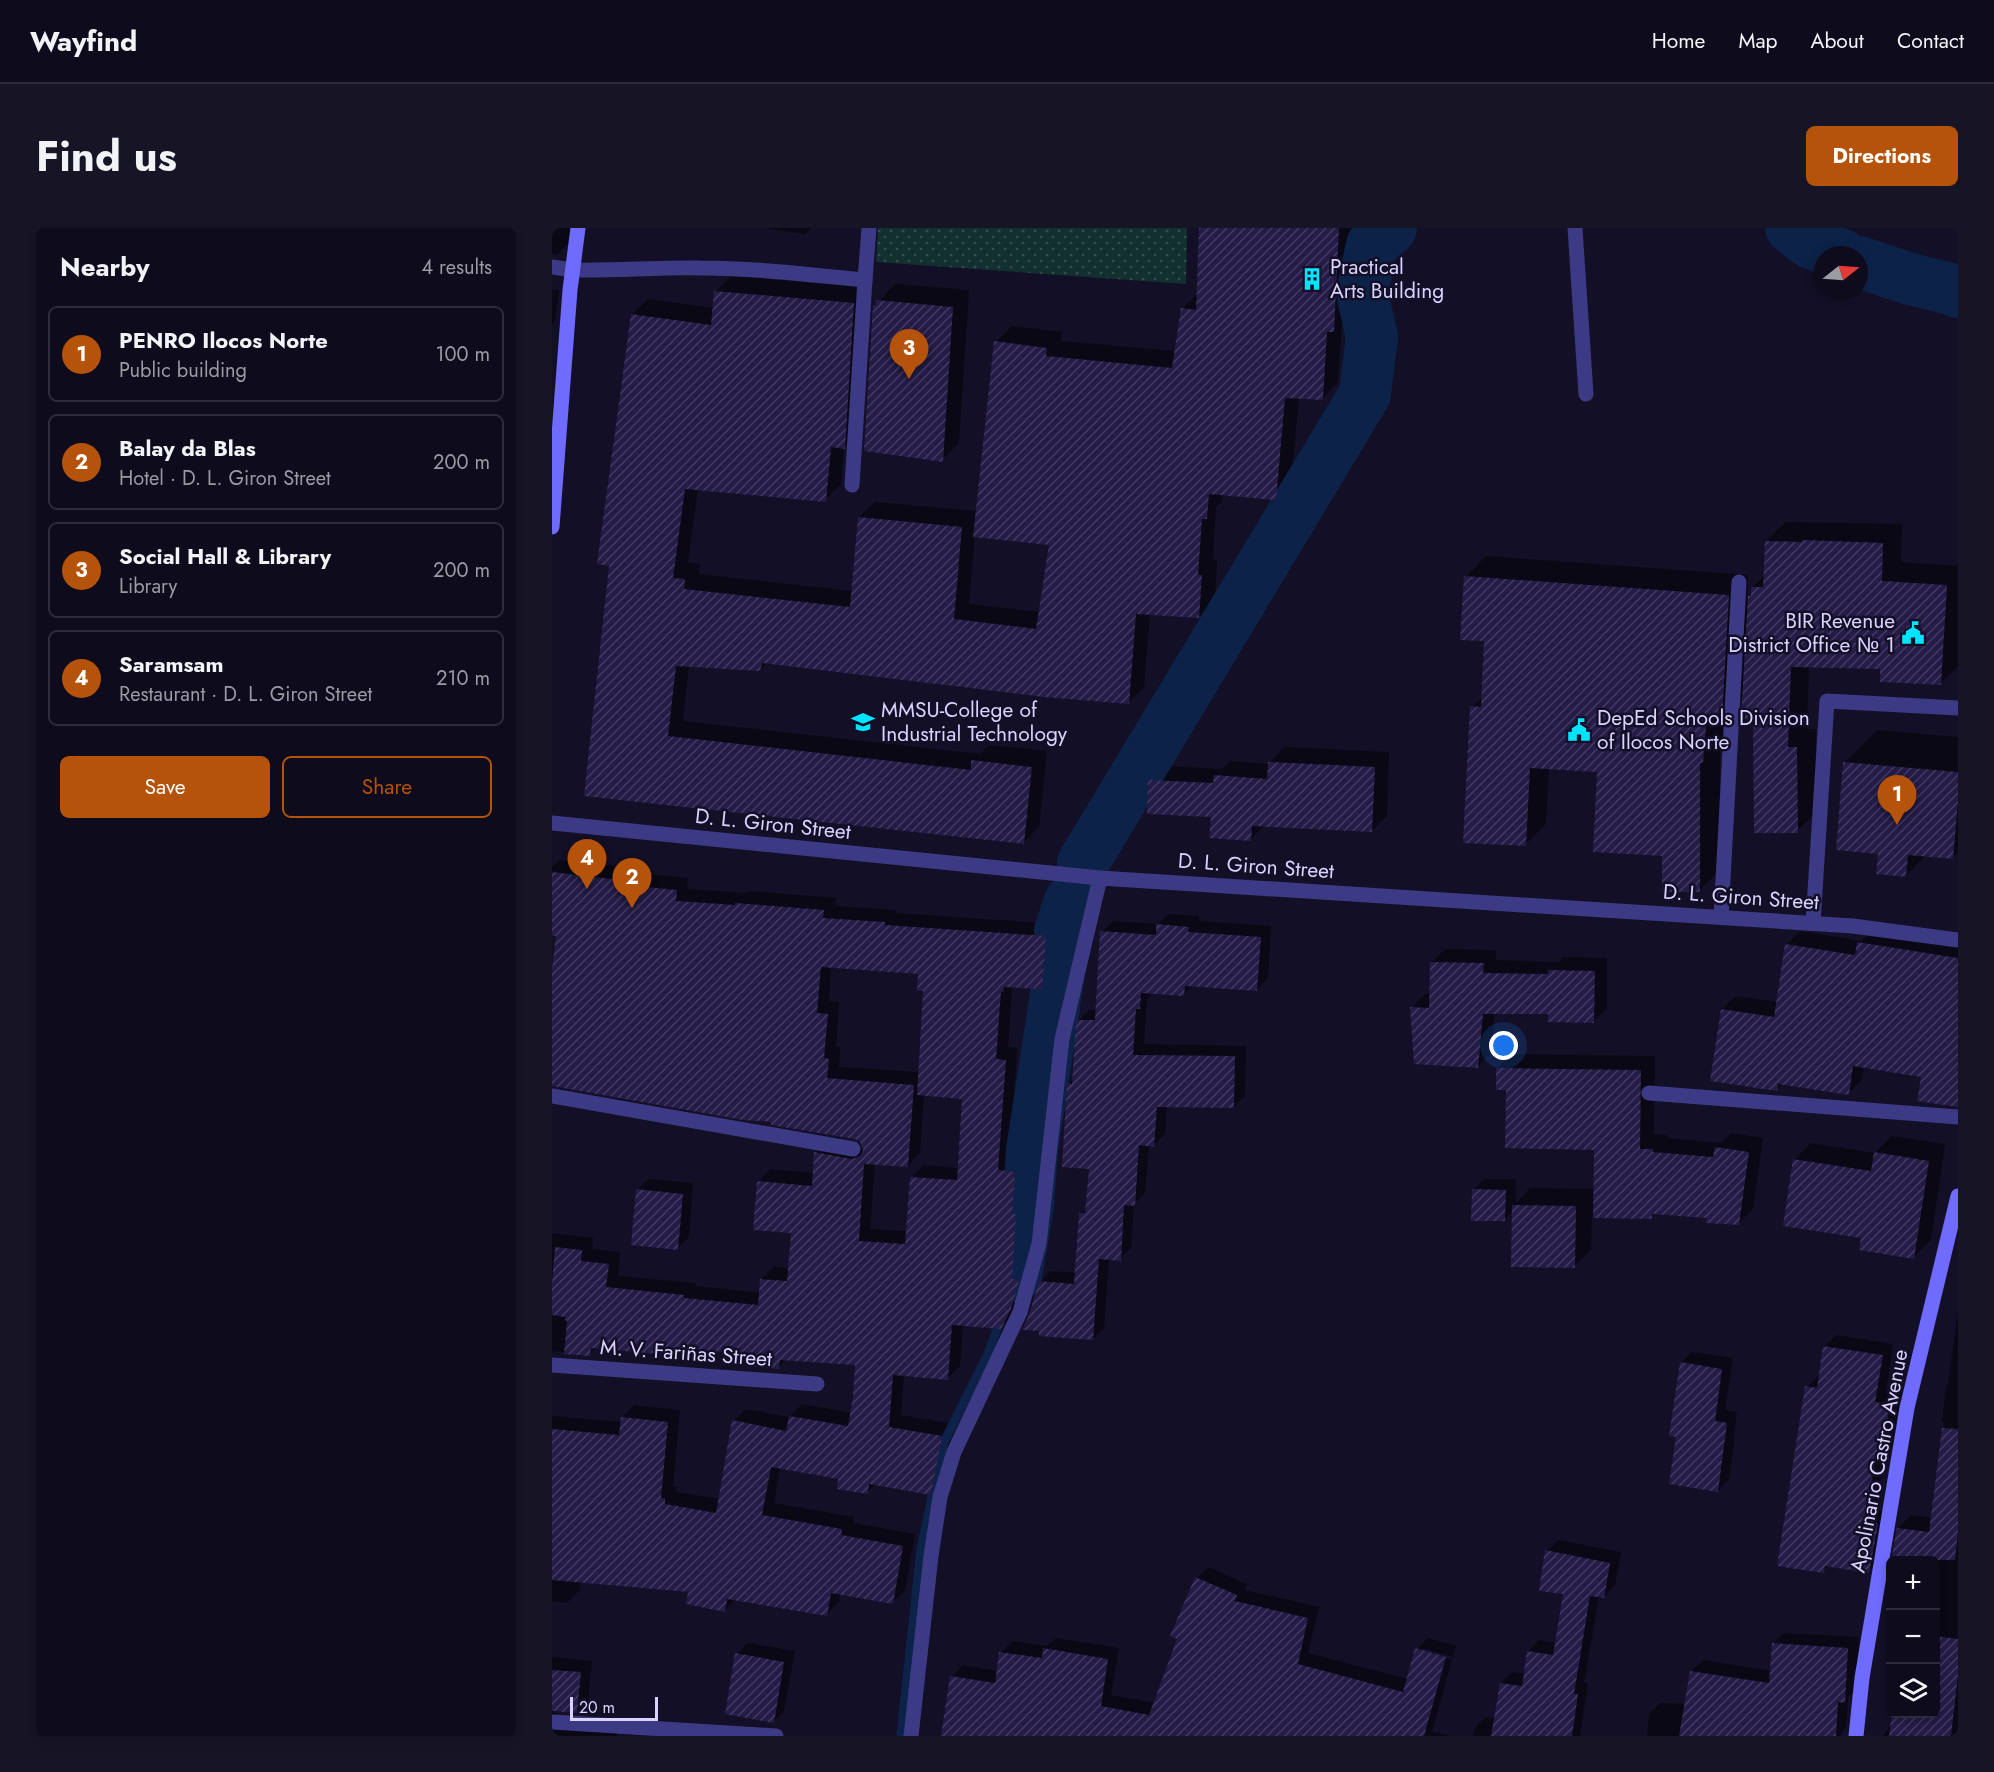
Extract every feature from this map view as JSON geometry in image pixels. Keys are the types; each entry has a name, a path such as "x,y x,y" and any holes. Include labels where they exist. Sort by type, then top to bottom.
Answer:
{"main road":[{"path":"552,527 578,228"},
{"name":"Apolinario Castro Avenue","path":"1856,1736 1862,1678 1907,1408 1958,1196"}],"street":[{"path":"852,484 869,228"},
{"path":"1575,228 1586,394"},
{"path":"552,267 573,270 701,268 759,270 866,280"},
{"path":"1721,917 1739,582"},
{"path":"1813,923 1827,701 1958,708"},
{"name":"D. L. Giron Street","path":"552,823 1100,878 1813,923 1958,940"},
{"path":"911,1736 931,1556 940,1497 954,1452 1020,1312 1039,1244 1062,1040 1100,878"},
{"path":"1649,1093 1958,1117"},
{"path":"552,1096 853,1149"},
{"name":"M. V. Fariñas Street","path":"552,1365 817,1384"},
{"path":"552,1722 776,1736"}],"green space":[{"path":"878,228 1187,228 1186,284 876,262"}],"building":[{"path":"1199,228 1339,228 1334,332 1327,332 1323,400 1285,398 1276,500 1209,494 1207,519 1202,519 1198,575 1202,575 1199,618 1136,614 1129,704 1044,697 762,663 760,671 676,666 668,736 971,770 971,760 1032,767 1024,844 584,796 609,566 597,564 631,314 711,325 714,291 854,303 845,449 831,447 826,502 685,489 673,578 685,579 684,589 850,607 858,517 962,527 954,619 1036,629 1049,545 973,537 994,341 1047,348 1046,356 1172,368 1181,308 1196,310"},
{"path":"876,300 953,307 943,462 864,451 873,305 876,305"},
{"path":"1802,540 1883,543 1882,581 1947,585 1941,685 1880,682 1880,669 1791,667 1788,747 1797,747 1798,833 1754,833 1753,720 1741,719 1748,596 1751,596 1751,587 1763,587 1765,541 1802,542"},
{"path":"1464,576 1729,595 1722,718 1707,717 1703,763 1700,763 1700,892 1662,892 1662,856 1593,852 1597,772 1530,768 1526,846 1463,843 1470,706 1481,707 1484,641 1460,640"},
{"path":"1268,762 1375,767 1372,832 1252,826 1251,841 1209,838 1211,817 1147,814 1148,780 1213,783 1214,775 1267,779"},
{"path":"1843,762 1958,772 1953,859 1908,855 1906,877 1876,874 1878,854 1836,850"},
{"path":"552,872 636,882 636,886 677,890 676,901 824,910 823,918 885,922 885,925 1046,936 1042,989 1004,987 1003,992 1001,991 996,1059 1006,1060 998,1170 1015,1172 1012,1214 1016,1214 1012,1279 1019,1280 1011,1309 1001,1329 952,1325 948,1380 893,1375 889,1427 942,1436 931,1495 869,1484 868,1494 837,1489 838,1479 771,1467 762,1515 842,1529 841,1535 903,1546 893,1604 831,1593 827,1616 727,1599 725,1612 686,1604 688,1592 552,1580 552,1429 619,1435 621,1417 668,1422 661,1498 665,1498 665,1504 716,1513 732,1420 786,1431 789,1416 848,1426 855,1365 780,1360 779,1369 753,1366 754,1355 679,1348 679,1356 591,1348 590,1356 564,1354 567,1321 565,1317 552,1315 555,1247 582,1250 581,1261 609,1264 606,1287 758,1305 760,1279 787,1281 791,1233 753,1230 757,1181 812,1186 814,1152 852,1159 860,1156 863,1150 860,1142 855,1139 771,1125 771,1122 743,1120 552,1086 552,969 556,936 552,936","holes":["821,967 918,974 917,991 923,991 917,1095 962,1099 957,1180 910,1177 905,1244 859,1241 864,1164 908,1167 914,1085 827,1078 829,1059 824,1058 828,1014 817,1013"]},
{"path":"1156,924 1189,927 1188,932 1261,937 1257,991 1185,986 1184,996 1141,993 1140,1009 1136,1009 1133,1055 1235,1056 1234,1108 1157,1107 1154,1147 1139,1145 1135,1206 1124,1205 1121,1261 1099,1259 1093,1340 1039,1336 1039,1331 1022,1330 1039,1281 1074,1284 1079,1213 1085,1213 1089,1169 1062,1167 1067,1083 1072,1084 1076,1020 1095,1020 1100,931 1156,935"},
{"path":"1857,942 1958,958 1958,1107 1917,1101 1921,1077 1853,1066 1849,1095 1778,1084 1777,1091 1710,1081 1721,1009 1774,1017 1785,944 1855,955"},
{"path":"1430,962 1484,963 1483,973 1548,974 1548,970 1595,971 1594,1023 1548,1022 1548,1014 1483,1014 1478,1068 1414,1064 1410,1007 1429,1008"},
{"path":"1496,1068 1641,1070 1640,1149 1713,1157 1715,1147 1749,1152 1739,1225 1706,1223 1707,1218 1652,1214 1652,1219 1593,1218 1594,1150 1505,1148 1506,1090 1496,1090"},
{"path":"1874,1152 1929,1161 1914,1259 1859,1250 1861,1238 1783,1226 1793,1159 1871,1171"},
{"path":"636,1189 683,1194 678,1250 631,1245"},
{"path":"1472,1189 1506,1190 1505,1221 1471,1221"},
{"path":"1512,1205 1576,1206 1575,1268 1511,1267"},
{"path":"1823,1346 1883,1355 1875,1402 1890,1404 1881,1462 1875,1461 1866,1521 1876,1522 1878,1525 1869,1573 1825,1566 1824,1573 1777,1566 1805,1386 1817,1388"},
{"path":"1680,1362 1722,1369 1715,1421 1727,1423 1718,1492 1669,1484 1676,1437 1669,1436"},
{"path":"1942,1428 1958,1429 1958,1532 1955,1560 1940,1560 1940,1556 1892,1556 1897,1528 1929,1532"},
{"path":"1545,1550 1610,1563 1604,1598 1590,1596 1574,1694 1578,1694 1572,1736 1491,1736 1500,1683 1522,1686 1527,1651 1553,1655 1563,1594 1539,1591"},
{"path":"1195,1577 1237,1595 1235,1601 1308,1618 1298,1664 1403,1692 1415,1648 1446,1657 1424,1736 941,1736 950,1676 995,1683 999,1652 1042,1658 1043,1648 1108,1659 1101,1706 1149,1715 1177,1639 1170,1636"},
{"path":"1940,1637 1958,1639 1958,1675 1951,1736 1889,1736 1891,1718 1940,1718"},
{"path":"1772,1643 1848,1648 1845,1703 1838,1702 1836,1736 1679,1736 1690,1671 1769,1683"},
{"path":"735,1653 784,1662 774,1723 725,1714"},
{"path":"552,1670 581,1672 577,1713 552,1711"}],"waterway":[{"path":"1083,863 1365,394 1372,337 1362,293 1372,245 1391,228"},
{"path":"1791,228 1809,242 1819,246"},
{"path":"1868,265 1958,292"},
{"path":"1016,1276 1028,1206 1032,1150 1061,953 1060,931 1070,901"},
{"path":"901,1734 921,1549 944,1442 988,1354 1001,1318"}],"place":[{"name":"Practical Arts Building","path":"1312,279"},
{"name":"Social Hall & Library","path":"909,379"},
{"name":"BIR Revenue District Office № 1","path":"1913,633"},
{"name":"MMSU-College of Industrial Technology","path":"863,722"},
{"name":"DepEd Schools Division of Ilocos Norte","path":"1579,730"},
{"name":"PENRO Ilocos Norte","path":"1897,825"},
{"name":"Saramsam","path":"587,889"},
{"name":"Balay da Blas","path":"632,908"}]}
